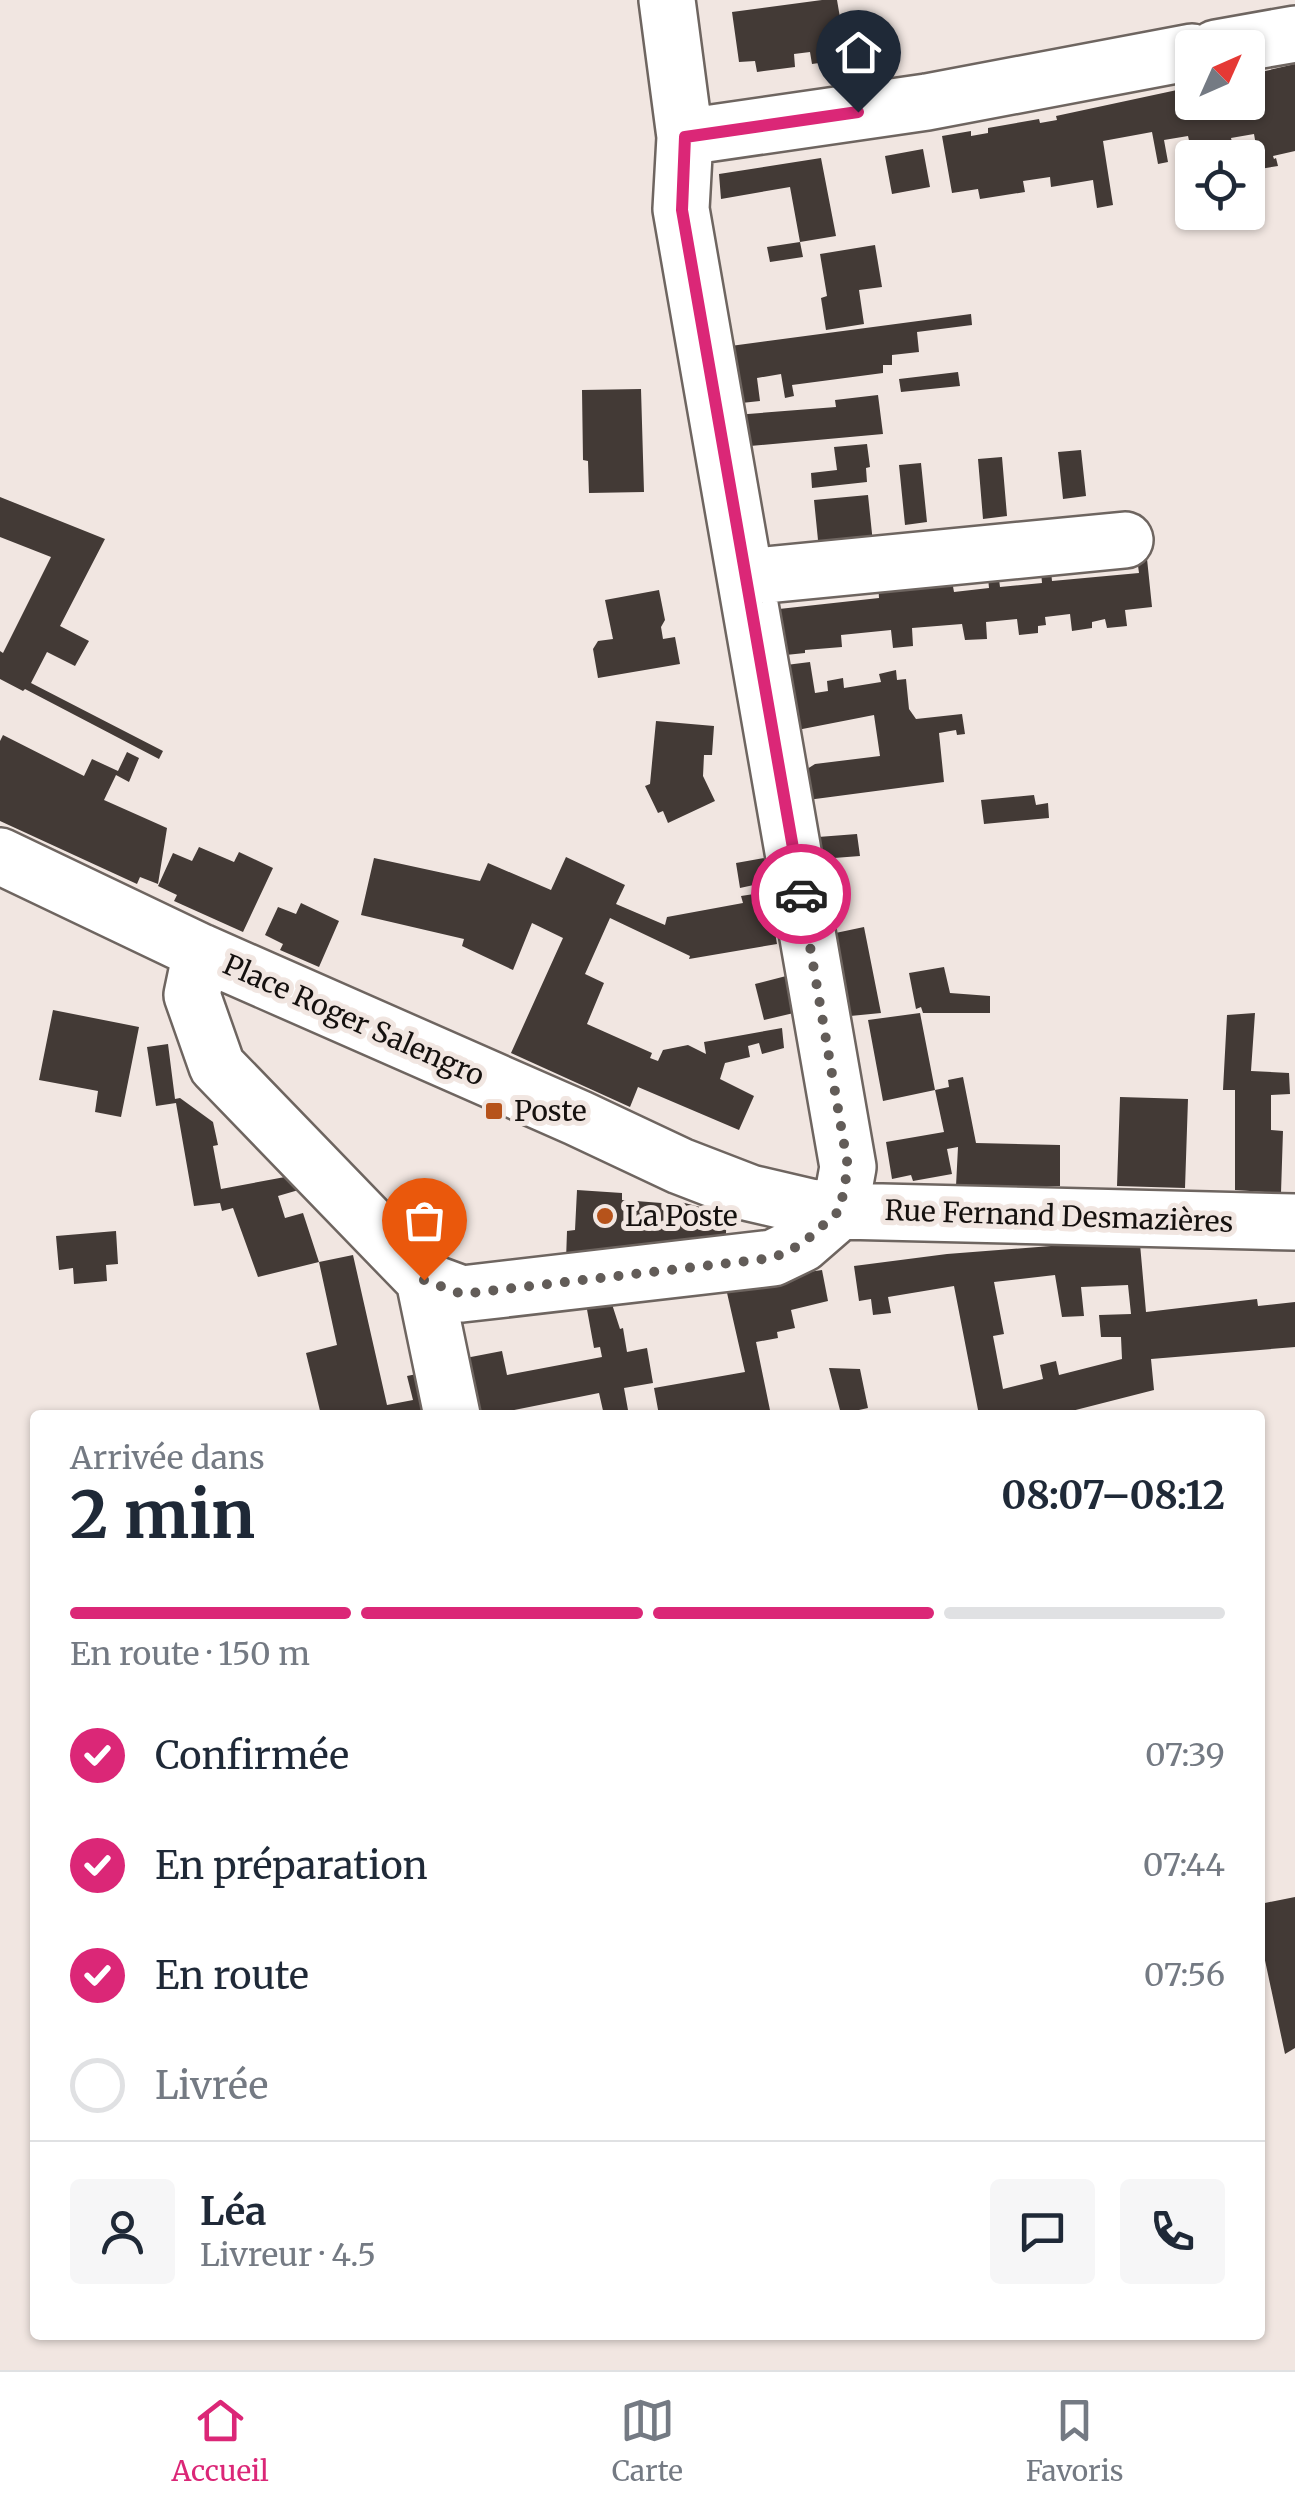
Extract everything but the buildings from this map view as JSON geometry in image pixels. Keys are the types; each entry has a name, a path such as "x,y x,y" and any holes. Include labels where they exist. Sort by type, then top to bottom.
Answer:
{"street":[{"path":"424,1280 462,1294 773,1258 802,1244 840,1210 848,1167 682,210 685,137 667,0"},
{"path":"1265,32 1291,23"},
{"path":"685,137 927,102 1175,55"},
{"path":"746,577 1125,540"},
{"path":"0,856 201,952"},
{"name":"Place Roger Salengro","path":"424,1280 216,1066 192,995 201,952 680,1166 750,1193 840,1210"},
{"name":"Rue Fernand Desmazières","path":"840,1210 1295,1222"},
{"path":"424,1280 451,1410"}],"way so far":[{"path":"424,1280 462,1294 773,1258 802,1244 840,1210 848,1167 801,894"}],"place":[{"name":"Poste","path":"494,1111"},
{"name":"La Poste","path":"605,1216"}],"route":[{"path":"801,894 682,210 685,137 858,112"}]}
